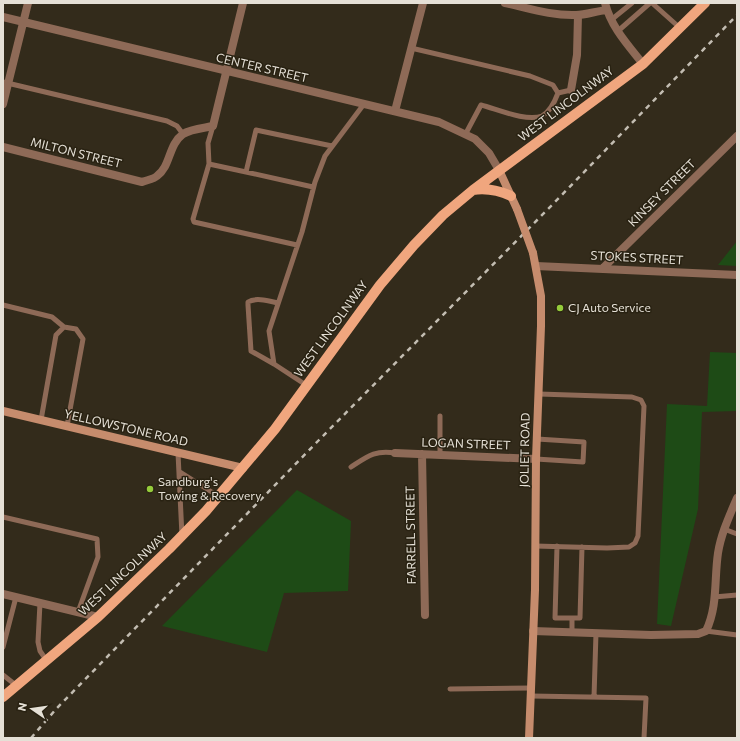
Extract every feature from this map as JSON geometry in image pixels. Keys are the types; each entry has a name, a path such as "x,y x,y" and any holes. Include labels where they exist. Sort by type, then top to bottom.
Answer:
{"main road":[{"name":"WEST LINCOLNWAY","path":"3,697 98,617 182,536 243,468 275,429 380,285 414,245 443,215 472,190 643,64 705,3"},
{"name":"JOLIET ROAD","path":"499,170 517,209 533,253 541,296 529,738"},
{"path":"472,190 481,188 496,190 511,196"},
{"name":"YELLOWSTONE ROAD","path":"3,411 243,468"}],"street":[{"path":"3,104 6,82 28,3"},
{"path":"183,134 193,130 213,126 243,3"},
{"path":"395,111 423,3"},
{"path":"505,3 553,14 578,15 606,6 611,20 618,31 643,64"},
{"path":"571,90 578,55 578,15"},
{"name":"CENTER STREET","path":"3,17 226,72 439,122 475,140 489,153 499,170"},
{"name":"MILTON STREET","path":"3,147 142,182 157,177 164,168 174,144 183,134"},
{"name":"KINSEY STREET","path":"603,268 737,136"},
{"name":"STOKES STREET","path":"536,266 737,275"},
{"name":"LOGAN STREET","path":"395,453 536,459"},
{"name":"FARRELL STREET","path":"422,454 425,615"},
{"path":"533,631 651,635 698,634 706,632 712,619 718,555 724,529 737,498"},
{"path":"3,594 98,617"}],"lane":[{"path":"611,20 632,3"},
{"path":"618,31 651,3 680,28"},
{"path":"411,48 530,76 553,85 558,93"},
{"path":"6,82 167,121 177,126 183,134"},
{"path":"558,93 571,90"},
{"path":"465,134 481,105 524,117 539,116 543,115 550,109 555,102 558,93"},
{"path":"274,364 269,331 297,245 313,187 325,156 364,104"},
{"path":"213,126 208,143 209,164 193,219 194,222 297,245"},
{"path":"246,172 256,130 332,146"},
{"path":"209,164 313,187"},
{"path":"278,303 255,299 248,302 251,351 306,385"},
{"path":"3,305 52,317 64,327 76,329 84,339 67,426"},
{"path":"41,420 56,335 64,327"},
{"path":"535,546 607,548 629,547 635,543 638,536 644,406 640,400 632,397 539,394"},
{"path":"440,416 440,454"},
{"path":"536,459 583,462 584,442 537,439"},
{"path":"351,467 374,453 386,451 395,453"},
{"path":"178,453 182,536"},
{"path":"180,472 218,496"},
{"path":"3,517 97,539 98,557 78,612"},
{"path":"724,529 737,534"},
{"path":"557,546 555,618 580,618 582,547"},
{"path":"714,597 737,595"},
{"path":"3,647 16,597"},
{"path":"40,603 38,642 40,651 46,660"},
{"path":"572,618 572,632"},
{"path":"706,632 737,634"},
{"path":"594,697 596,633"},
{"path":"3,675 16,686"},
{"path":"450,689 531,692 594,697 646,698 644,738"}],"green space":[{"path":"737,241 737,266 718,265"},
{"path":"710,352 737,353 737,411 702,412 698,509 671,626 657,624 667,404 707,406"},
{"path":"297,490 351,521 348,591 284,593 267,652 162,626"}],"railway":[{"path":"31,738 57,708 737,15"}],"place":[{"name":"CJ Auto Service","path":"560,308"},
{"name":"Sandburg's Towing & Recovery","path":"150,489"}]}
